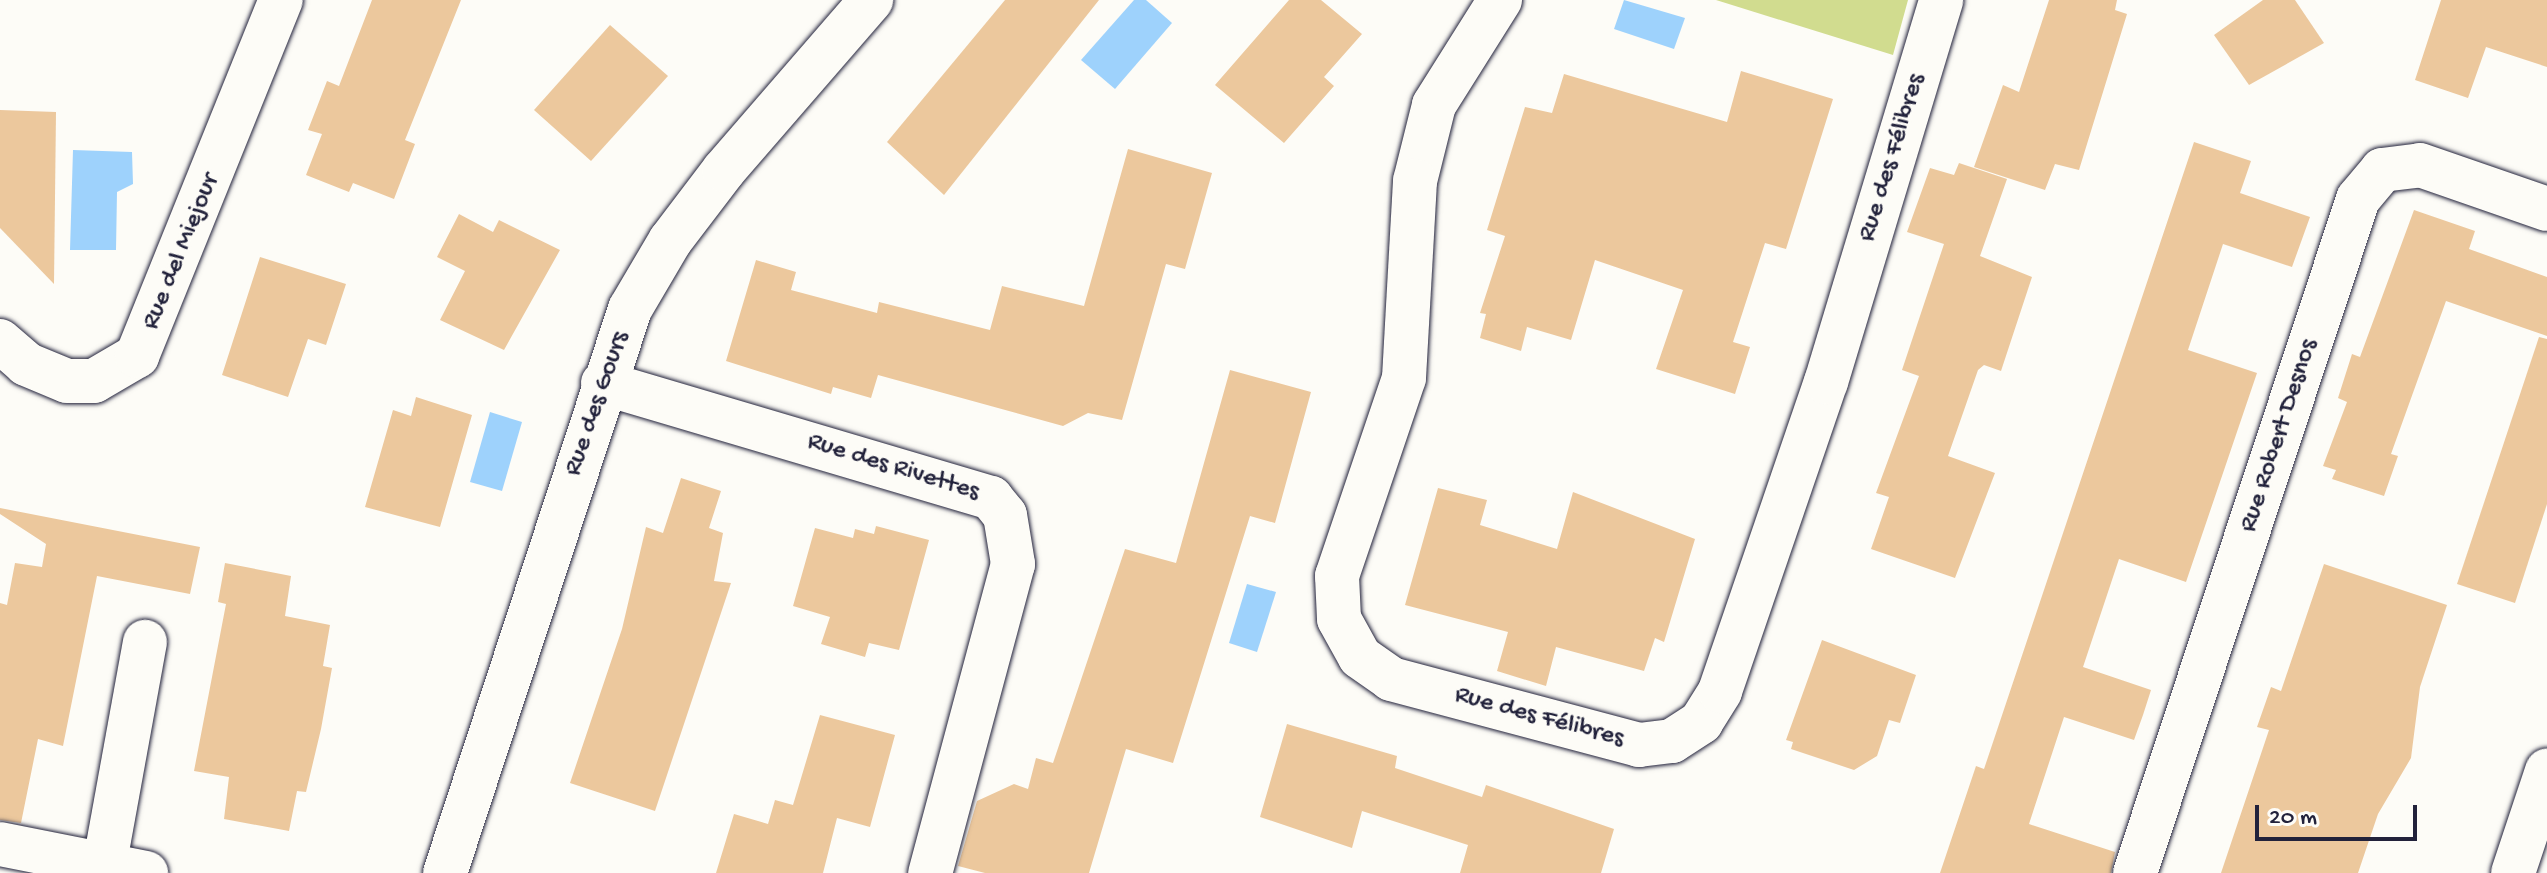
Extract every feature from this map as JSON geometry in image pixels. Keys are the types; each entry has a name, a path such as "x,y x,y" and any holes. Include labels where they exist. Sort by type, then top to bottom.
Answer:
{"street":[{"name":"Rue del Miejour","path":"0,341 26,364 67,381 94,381 137,356 281,0"},
{"name":"Rue des Gours","path":"445,873 603,383 630,309 670,241 871,0"},
{"name":"Rue des Félibres","path":"1500,0 1434,105 1415,181 1404,378 1337,576 1339,619 1360,657 1391,679 1639,745 1672,741 1691,728 1720,691 1826,382 1941,0"},
{"name":"Rue Robert Desnos","path":"2135,873 2358,199 2382,170 2420,165 2547,209"},
{"name":"Rue des Rivettes","path":"603,383 991,498 1005,515 1013,564 930,873"},
{"path":"104,868 145,642"},
{"path":"2513,873 2547,771"},
{"path":"0,844 104,868 146,873"}],"green space":[{"path":"1716,0 1908,0 1893,55"}],"water":[{"path":"1134,0 1146,0 1172,23 1115,89 1081,60"},
{"path":"1624,0 1685,18 1674,49 1614,29"},
{"path":"73,150 132,152 133,184 117,192 116,250 70,250"},
{"path":"490,412 522,422 502,491 470,482"},
{"path":"1247,584 1276,592 1257,652 1229,643"}],"building":[{"path":"372,0 461,0 405,140 415,144 394,199 353,183 349,192 306,175 322,134 308,130 327,81 339,86"},
{"path":"1005,0 1099,0 944,195 887,142"},
{"path":"1289,0 1321,0 1362,34 1324,77 1334,86 1284,143 1215,85"},
{"path":"2049,0 2117,0 2115,10 2127,14 2079,170 2055,164 2045,190 1974,167 2003,85 2019,92"},
{"path":"2263,0 2295,0 2324,43 2249,85 2214,35"},
{"path":"2441,0 2547,0 2547,67 2486,47 2468,98 2415,80"},
{"path":"610,25 668,76 591,161 534,110"},
{"path":"1741,71 1833,99 1786,249 1765,243 1733,342 1750,347 1735,394 1656,369 1683,290 1595,260 1571,340 1527,327 1521,351 1480,338 1486,314 1480,313 1505,236 1487,230 1525,107 1552,113 1564,74 1727,122"},
{"path":"0,110 56,112 54,284 0,228"},
{"path":"2194,142 2251,161 2240,193 2310,217 2292,267 2223,244 2188,350 2257,373 2186,582 2119,559 2083,667 2151,690 2143,715 2134,740 2064,717 2029,824 2115,852 2111,873 1940,873 1976,766 1984,769"},
{"path":"1128,149 1212,173 1185,269 1166,264 1122,420 1088,413 1063,426 878,375 871,398 833,387 831,394 726,361 756,260 796,272 791,290 877,313 879,302 990,330 1002,286 1084,306"},
{"path":"1959,163 2007,179 1980,256 2032,277 2001,371 1984,365 1978,370 1948,456 1995,473 1955,578 1871,549 1889,497 1876,493 1919,376 1902,370 1944,244 1907,232 1930,168 1954,175"},
{"path":"2414,210 2475,231 2469,249 2547,277 2547,336 2446,301 2391,454 2398,456 2384,496 2332,479 2336,470 2323,466 2347,402 2338,398 2352,354 2360,357"},
{"path":"459,214 493,232 499,220 560,250 504,350 440,320 465,271 437,257"},
{"path":"260,257 346,284 326,345 308,339 288,397 222,375"},
{"path":"2539,337 2547,339 2547,504 2515,603 2457,584"},
{"path":"1230,370 1311,392 1275,523 1250,516 1173,763 1126,749 1089,873 985,873 958,866 977,801 1014,784 1028,789 1036,758 1053,763 1125,549 1176,563"},
{"path":"416,397 472,415 440,527 365,507 393,410 411,416"},
{"path":"681,478 721,491 709,528 723,533 714,581 731,583 655,811 570,783 622,629 646,527 663,533"},
{"path":"1438,488 1487,500 1480,525 1557,549 1573,492 1695,539 1664,642 1655,638 1644,671 1556,647 1546,686 1497,671 1508,632 1405,605"},
{"path":"0,508 200,547 190,594 97,576 63,746 38,739 21,823 0,820 0,603 7,605 15,563 42,567 46,544 0,514"},
{"path":"876,526 929,540 899,650 869,643 865,657 821,644 830,617 793,606 815,528 853,538 855,529 874,534"},
{"path":"225,563 291,576 285,616 330,625 323,666 332,668 321,729 306,792 297,791 289,831 224,819 229,777 194,771 226,604 218,602"},
{"path":"2324,564 2447,605 2420,687 2411,758 2378,814 2358,873 2221,873 2269,730 2257,727 2271,687 2281,691"},
{"path":"1822,640 1916,675 1900,723 1889,720 1877,756 1854,770 1791,749 1793,742 1786,740"},
{"path":"820,715 895,735 870,827 837,818 823,873 716,873 734,814 768,824 775,800 793,805"},
{"path":"1287,724 1397,756 1395,768 1482,797 1486,785 1614,829 1601,873 1460,873 1468,845 1362,811 1352,848 1260,817"}]}
